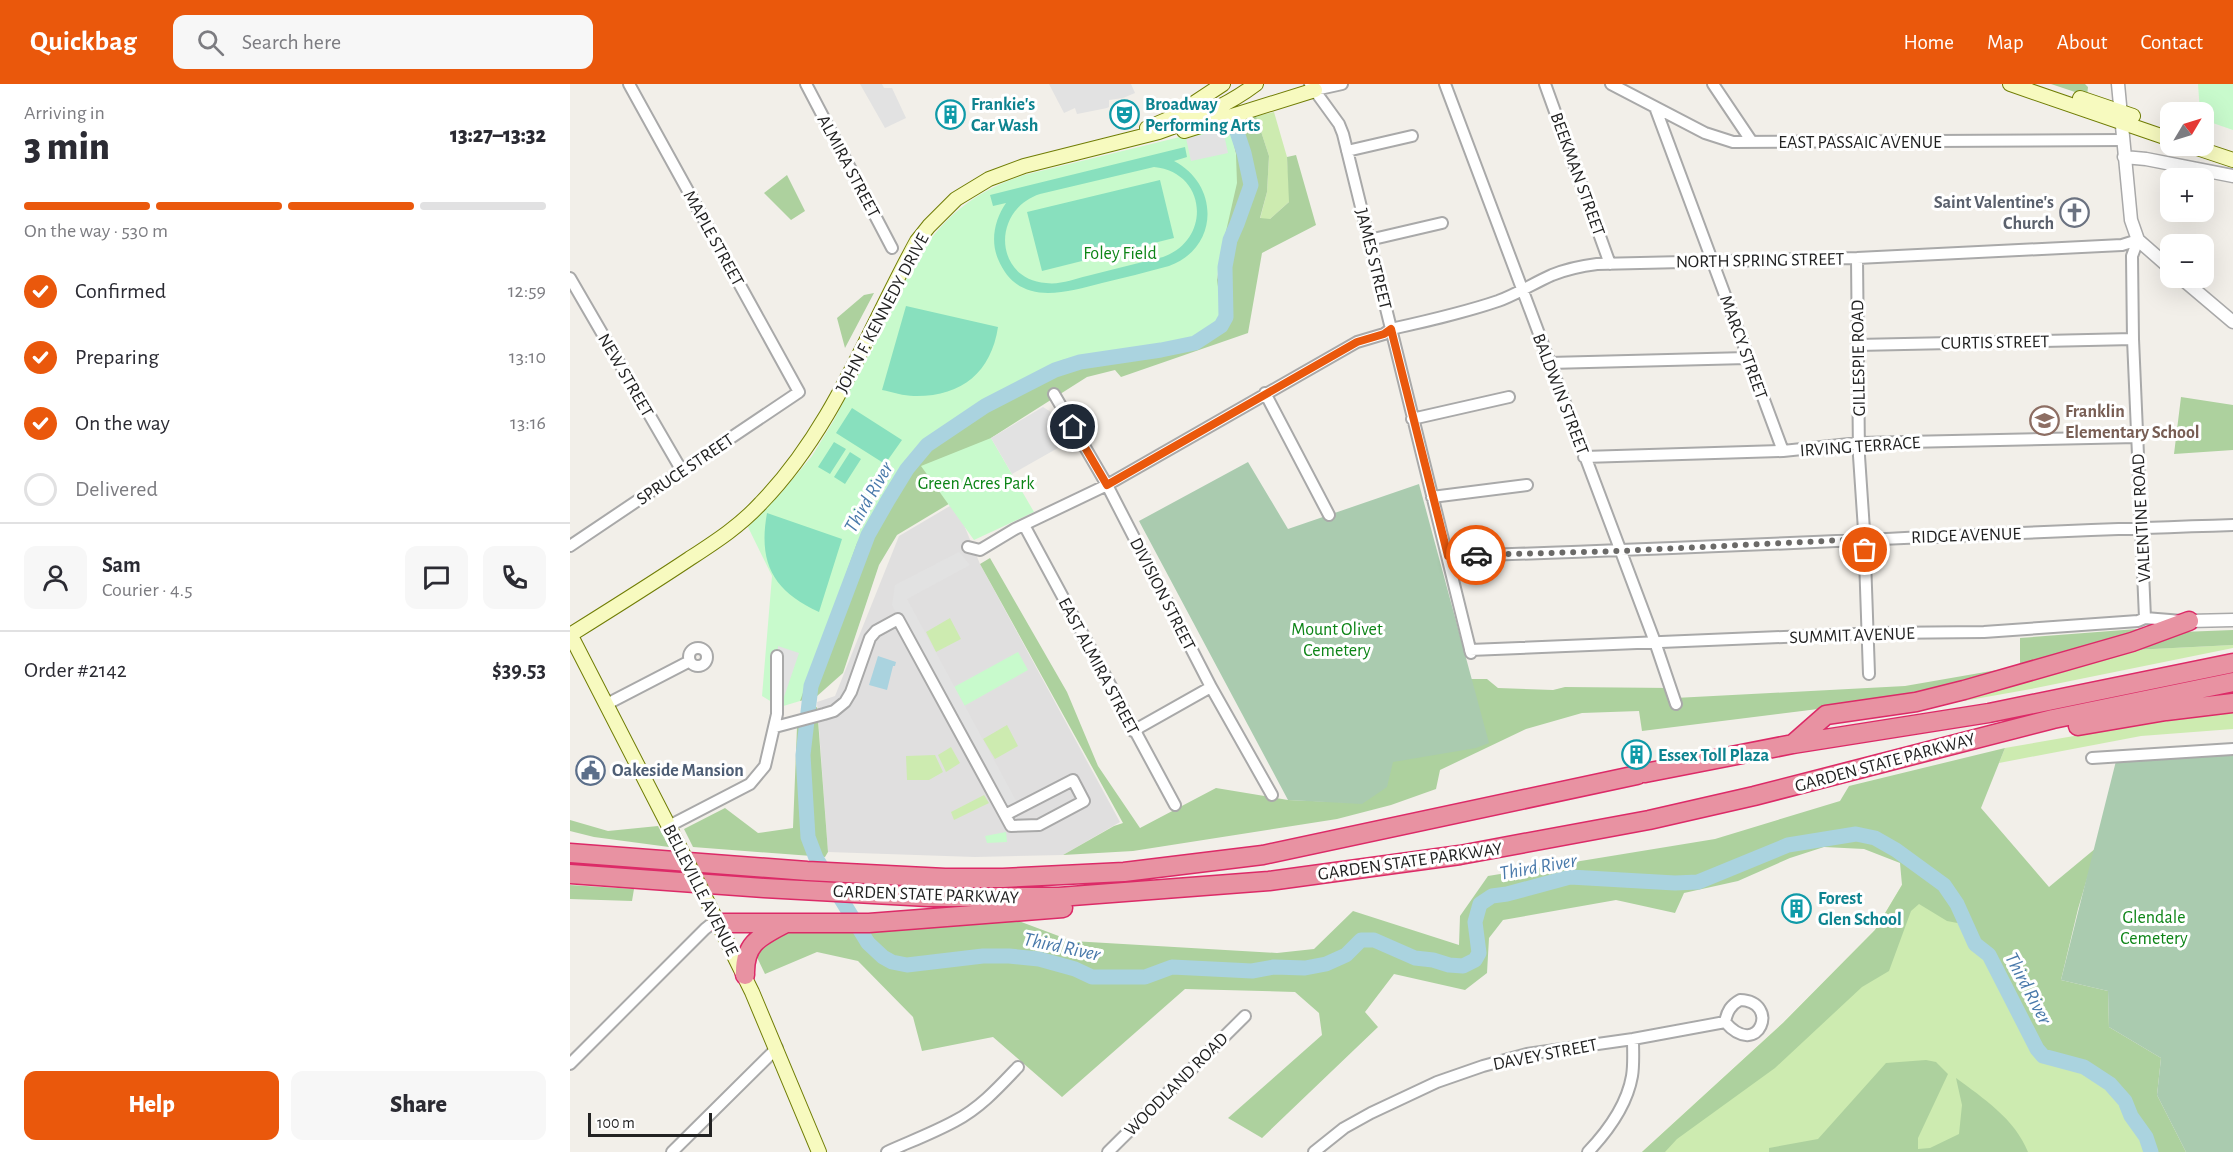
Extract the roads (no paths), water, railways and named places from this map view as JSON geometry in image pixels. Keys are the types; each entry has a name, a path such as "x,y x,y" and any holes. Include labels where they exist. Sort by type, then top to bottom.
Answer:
{"highway":[{"path":"1793,744 1826,715 1916,702 1964,690 2132,642 2189,621"},
{"name":"GARDEN STATE PARKWAY","path":"579,853 807,871 945,878 1004,878 1101,873 1185,865 1263,855 1641,774 1793,744 1989,713 2233,663"},
{"name":"GARDEN STATE PARKWAY","path":"570,873 764,888 928,897 1059,897 1269,881 1358,870 1556,839 1725,803 2053,719 2233,682"},
{"path":"1937,750 2166,711 2233,703"},
{"path":"570,844 579,853"},
{"path":"718,923 869,923 1147,901 1269,881"},
{"path":"745,975 746,954 753,944 761,936 784,923"}],"main road":[{"path":"1126,135 1173,117 1223,84"},
{"name":"JOHN F. KENNEDY DRIVE","path":"690,558 702,544 755,498 798,446 818,417 911,237 937,206 961,187 1001,166 1126,135 1182,118 1242,84"},
{"name":"JOHN F. KENNEDY DRIVE","path":"570,634 638,594 716,542 761,504 795,464 824,420 917,241 942,212 971,189 1003,172 1097,149 1184,124 1206,114 1256,84"},
{"path":"2010,84 2160,127"},
{"path":"2038,84 2160,135"},
{"path":"1097,149 1136,143 1209,124 1313,87"},
{"path":"2214,145 2233,152"},
{"path":"2214,154 2233,160"},
{"name":"BELLEVILLE AVENUE","path":"570,634 745,975 819,1152"}],"street":[{"name":"MAPLE STREET","path":"629,84 799,392"},
{"name":"ALMIRA STREET","path":"806,84 892,248"},
{"path":"1313,87 1342,84"},
{"name":"BALDWIN STREET","path":"1445,84 1655,642 1676,704"},
{"name":"BEEKMAN STREET","path":"1545,84 1610,264"},
{"name":"EAST PASSAIC AVENUE","path":"1611,84 1719,138 1752,142 2123,140"},
{"path":"1713,84 1752,142"},
{"path":"2118,84 2131,220 2138,240 2160,259"},
{"name":"JAMES STREET","path":"1313,87 1339,124 1347,151 1470,651"},
{"name":"MARCY STREET","path":"1655,107 1783,451"},
{"path":"1347,151 1412,136"},
{"path":"2124,157 2146,159 2233,176"},
{"path":"1369,240 1442,223"},
{"name":"NORTH SPRING STREET","path":"968,547 980,550 1024,525 1107,485 1357,342 1384,334 1391,329 1470,310 1522,291 1551,275 1577,267 1610,264 1857,258 2122,245 2138,240"},
{"name":"VALENTINE ROAD","path":"2138,240 2132,256 2133,339 2145,618"},
{"name":"GILLESPIE ROAD","path":"1857,258 1859,442 1865,539 1869,674"},
{"name":"NEW STREET","path":"570,278 682,471"},
{"path":"2193,288 2233,322"},
{"name":"CURTIS STREET","path":"1857,345 2133,339"},
{"path":"1549,363 1747,358"},
{"name":"SPRUCE STREET","path":"570,546 799,392"},
{"path":"1265,393 1329,515"},
{"name":"DIVISION STREET","path":"1054,394 1107,485 1210,687 1272,795"},
{"path":"1412,419 1509,397"},
{"name":"IRVING TERRACE","path":"1584,457 1783,451 1859,442 2136,437"},
{"path":"1432,497 1527,485"},
{"name":"EAST ALMIRA STREET","path":"1024,525 1174,806"},
{"name":"RIDGE AVENUE","path":"1448,556 2233,525"},
{"name":"SUMMIT AVENUE","path":"1470,651 1868,634 1984,632 2138,621 2145,618 2189,621 2233,620"},
{"path":"775,727 834,711 845,702 851,692 870,638 876,631 898,619 1011,826 1039,825 1084,801 1073,780 1005,815"},
{"path":"669,826 750,784 765,766 775,727 777,656"},
{"path":"607,704 690,661"},
{"path":"1133,731 1210,687"},
{"path":"2092,758 2233,749"},
{"path":"570,1064 705,929 718,923"},
{"name":"WOODLAND ROAD","path":"1108,1152 1245,1016"},
{"name":"DAVEY STREET","path":"1314,1152 1344,1128 1371,1113 1437,1082 1483,1066 1527,1054 1633,1039 1725,1022"},
{"path":"1588,1152 1606,1131 1628,1090 1632,1078 1633,1039"},
{"path":"672,1152 777,1048"},
{"path":"887,1152 970,1112 1018,1067"}],"water":[{"path":"878,656 896,662 887,690 869,685"}],"waterway":[{"name":"Third River","path":"1237,132 1251,185 1230,240 1225,267 1226,317 1221,326 1195,343 1080,362 1055,370 985,406 927,445 907,469 868,535 811,686 803,755 808,837 816,858 868,943 883,957 892,962 907,965 983,956 1009,956 1039,959 1075,969 1092,977 1145,977 1172,967 1252,971 1274,967 1305,968 1326,964 1346,955 1361,940 1374,940 1415,958 1463,966 1475,960 1479,953 1475,922 1480,904 1492,896 1570,877 1675,883 1698,882 1788,845 1856,834 1875,838 1896,850 1944,885 1957,904 1975,944 1989,955 2037,1049 2043,1056 2084,1067 2110,1084 2125,1101 2131,1116 2146,1137 2151,1152"}],"place":[{"name":"Frankie's Car Wash","path":"950,114"},
{"name":"Broadway Performing Arts","path":"1124,114"},
{"name":"Saint Valentine's Church","path":"2075,212"},
{"name":"Franklin Elementary School","path":"2044,421"},
{"name":"Essex Toll Plaza","path":"1637,755"},
{"name":"Oakeside Mansion","path":"591,770"},
{"name":"Forest Glen School","path":"1797,908"}],"park label":[{"name":"Foley Field","path":"1120,253"},
{"name":"Green Acres Park","path":"976,483"},
{"name":"Mount Olivet Cemetery","path":"1337,639"},
{"name":"Glendale Cemetery","path":"2154,927"}]}
